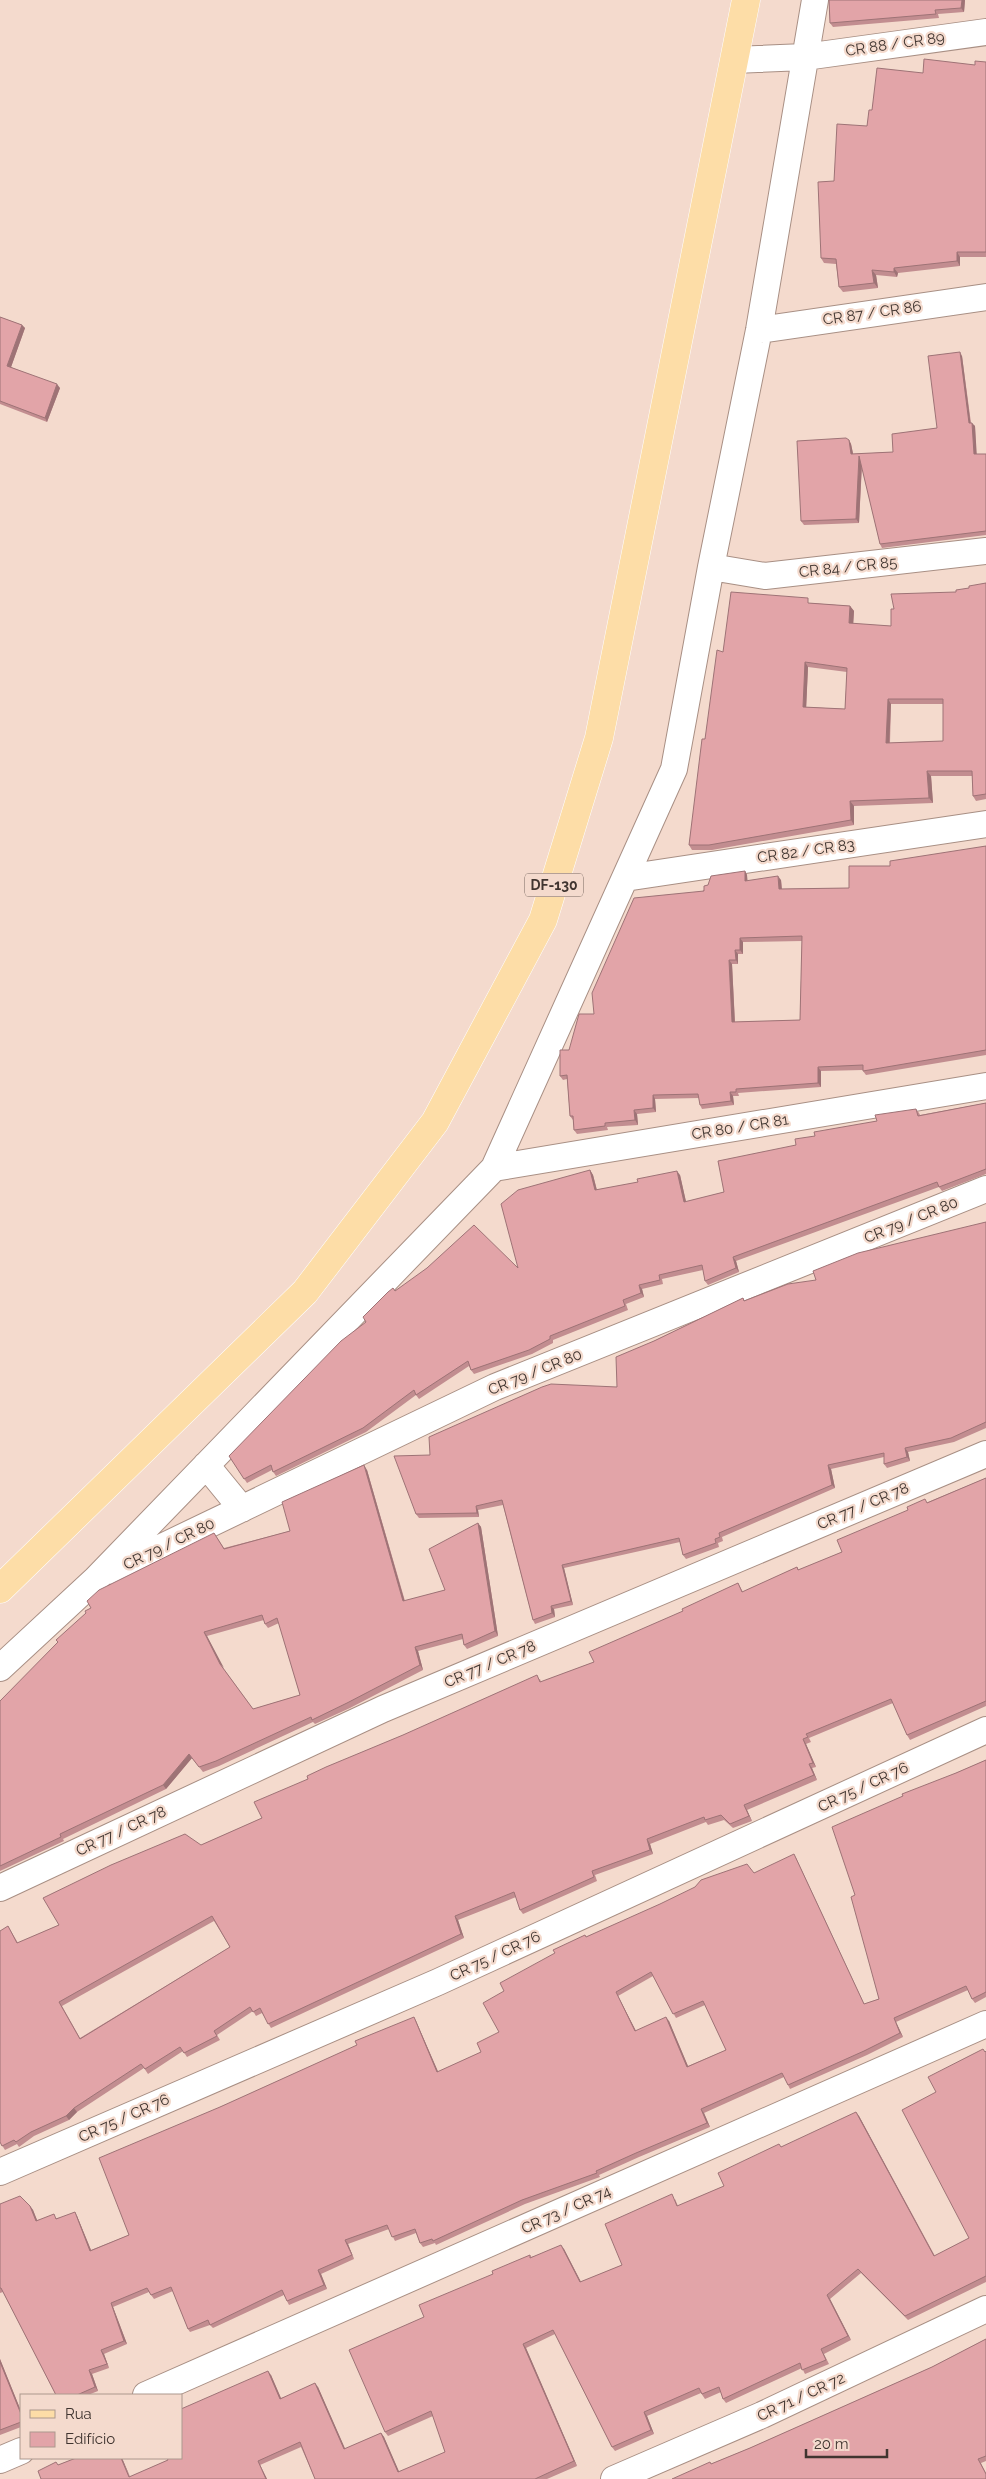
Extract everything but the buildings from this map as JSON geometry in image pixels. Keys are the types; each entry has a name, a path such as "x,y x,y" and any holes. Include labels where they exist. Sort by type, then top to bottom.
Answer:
{"main road":[{"name":"DF-130","path":"0,1590 305,1292 435,1122 543,920 598,738 746,0"}],"street":[{"path":"0,1668 96,1580 494,1168 674,769 711,567 759,330 815,0"},
{"name":"CR 88 / CR 89","path":"734,60 805,57 986,32"},
{"name":"CR 87 / CR 86","path":"759,330 986,296"},
{"name":"CR 84 / CR 85","path":"711,567 765,576 986,551"},
{"name":"CR 82 / CR 83","path":"625,878 986,824"},
{"name":"CR 80 / CR 81","path":"494,1168 986,1086"},
{"name":"CR 79 / CR 80","path":"96,1580 495,1387 986,1189"},
{"name":"CR 77 / CR 78","path":"0,1888 383,1709 986,1454"},
{"path":"206,1465 242,1509"},
{"name":"CR 75 / CR 76","path":"0,2172 438,1982 986,1730"},
{"name":"CR 73 / CR 74","path":"148,2394 986,2024"},
{"name":"CR 71 / CR 72","path":"614,2479 762,2415 986,2309"},
{"path":"0,2460 20,2451"}]}
